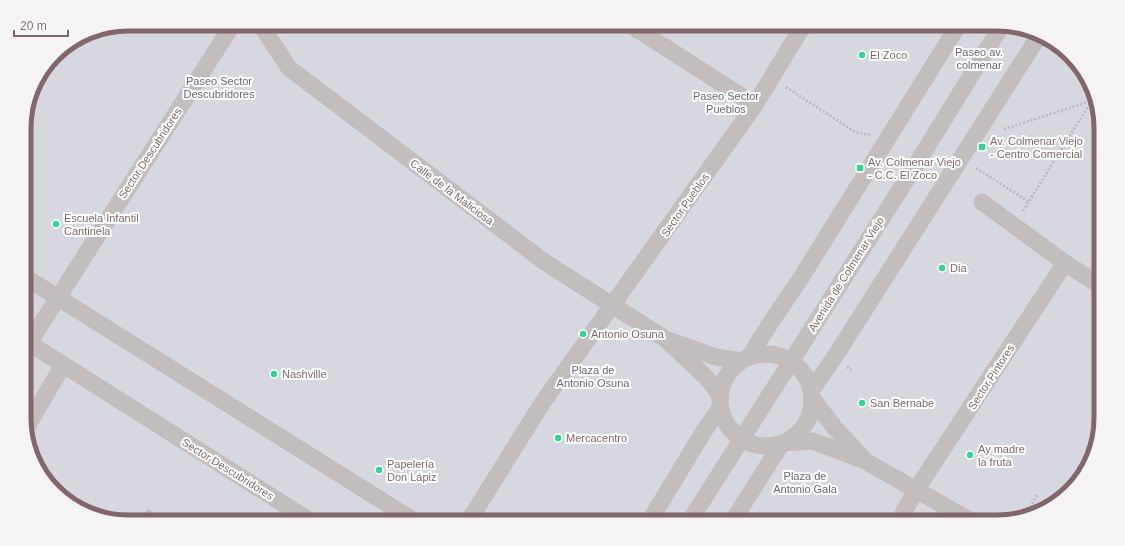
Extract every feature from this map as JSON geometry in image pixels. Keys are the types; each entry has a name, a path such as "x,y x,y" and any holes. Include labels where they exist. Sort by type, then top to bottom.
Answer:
{"street":[{"name":"Sector Descubridores","path":"31,336 58,298 229,31"},
{"name":"Calle de la Maliciosa","path":"265,31 289,68 546,263 664,338 706,377 720,401 724,420 731,431 741,439"},
{"path":"640,31 756,105"},
{"name":"Sector Pueblos","path":"614,305 756,105 800,31"},
{"path":"653,515 704,432 720,401 724,382 731,370 746,359 800,281 955,31"},
{"name":"Avenida de Colmenar Viejo","path":"693,515 919,160 998,31"},
{"path":"811,394 962,159 1037,39"},
{"path":"982,202 1065,263 1094,282"},
{"name":"Sector Pintores","path":"902,515 916,490 1065,263"},
{"path":"31,281 405,515"},
{"path":"476,515 541,405 614,305"},
{"name":"Calle de la Maliciosa","path":"664,338 716,357 746,359 763,354 778,356 791,361"},
{"name":"Sector Descubridores","path":"31,344 301,515"},
{"path":"736,515 782,443 795,436 805,425 811,412 811,394 807,379 800,369 791,361"},
{"path":"31,419 63,364"},
{"path":"811,394 834,427 866,461"},
{"path":"741,439 754,445 768,446 782,443 813,441 866,461 961,515"}],"path":[{"path":"772,78 855,132 887,139"},
{"path":"1004,129 1090,101"},
{"path":"1014,226 1091,102"},
{"path":"962,159 1029,202"},
{"path":"1028,510 1037,494"}],"green space":[{"path":"997,31 1022,34 1034,38 1056,51 1066,59 1074,69 1087,91 1093,115 1094,418 1091,443 1087,455 1081,467 1066,487 1051,499 1028,510 1004,515 128,515 103,512 91,508 69,495 59,487 51,477 38,455 32,431 31,121 34,103 41,85 47,74 59,59 74,47 85,41 103,34 115,32"}],"shaded area":[{"path":"148,509 159,515 144,515"}],"place":[{"name":"El Zoco","path":"862,55"},
{"name":"Av. Colmenar Viejo - Centro Comercial","path":"982,147"},
{"name":"Av. Colmenar Viejo - C.C. El Zoco","path":"860,168"},
{"name":"Escuela Infantil Cantinela","path":"56,224"},
{"name":"Dia","path":"942,268"},
{"name":"Antonio Osuna","path":"583,334"},
{"name":"Nashville","path":"274,374"},
{"name":"San Bernabe","path":"862,403"},
{"name":"Mercacentro","path":"558,438"},
{"name":"Ay madre la fruta","path":"970,455"},
{"name":"Papelería Don Lápiz","path":"379,470"}],"park label":[{"name":"Paseo av. colmenar","path":"979,58"},
{"name":"Paseo Sector Descubridores","path":"219,87"},
{"name":"Paseo Sector Pueblos","path":"726,102"},
{"name":"Plaza de Antonio Osuna","path":"593,376"},
{"name":"Plaza de Antonio Gala","path":"805,482"}]}
